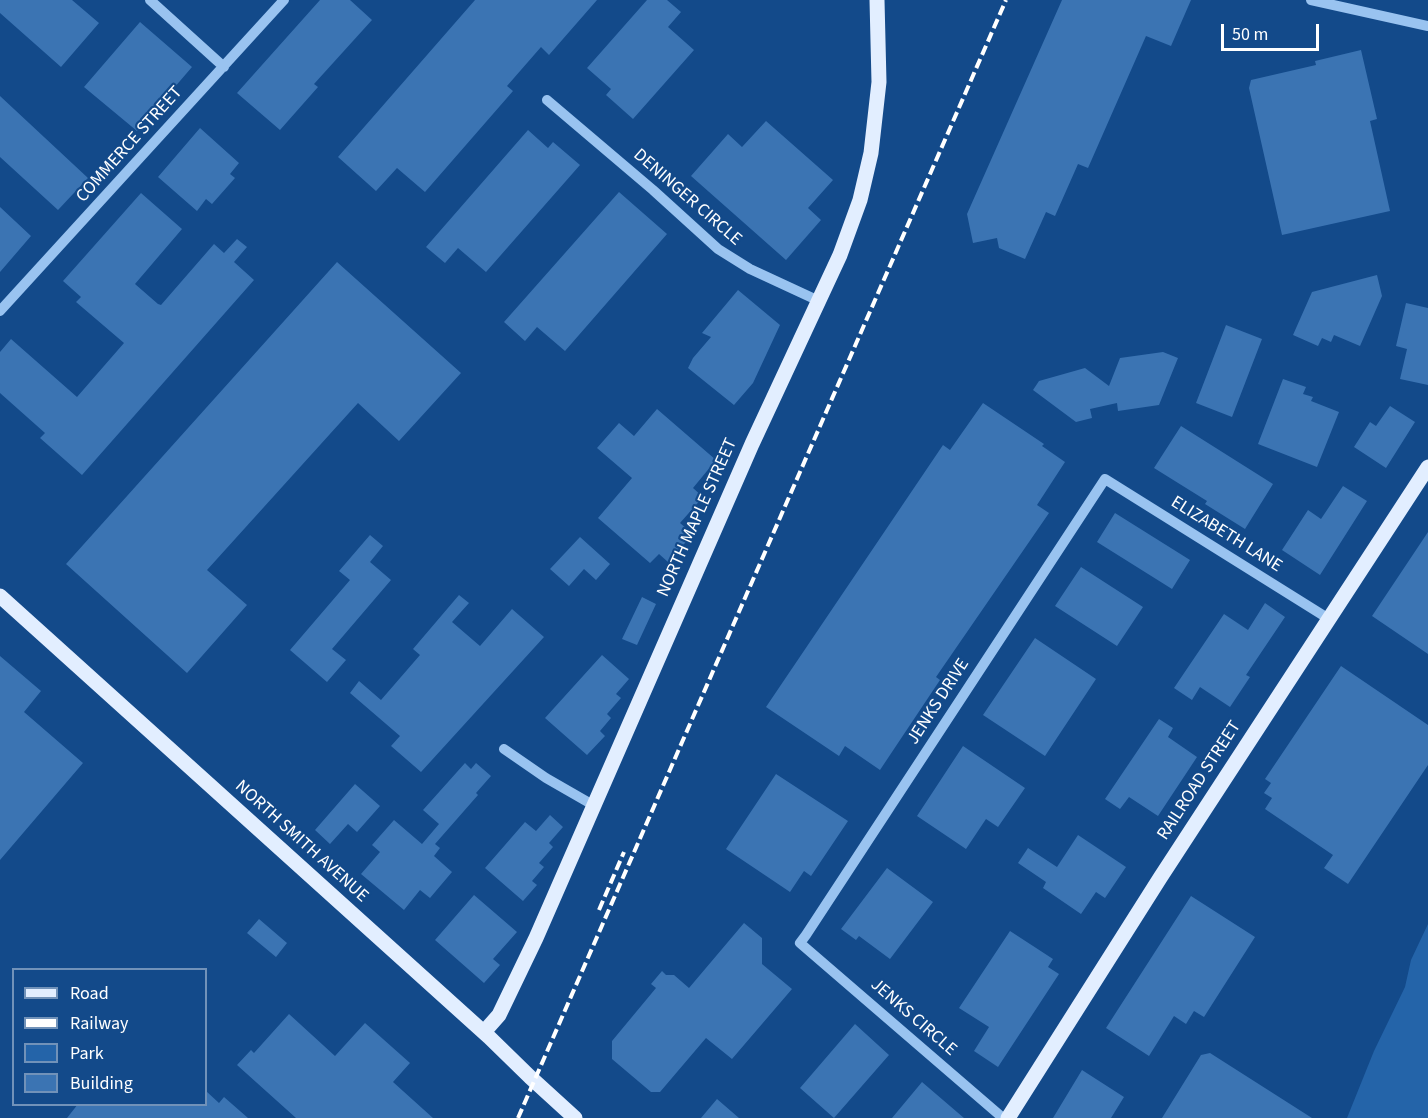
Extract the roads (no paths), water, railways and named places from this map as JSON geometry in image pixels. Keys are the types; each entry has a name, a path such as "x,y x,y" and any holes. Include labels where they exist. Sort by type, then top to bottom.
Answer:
{"main road":[{"name":"NORTH MAPLE STREET","path":"484,1032 499,1015 536,938 752,444 840,255 860,200 871,153 879,82 877,0"},
{"name":"RAILROAD STREET","path":"1008,1118 1169,863 1428,467"},
{"name":"NORTH SMITH AVENUE","path":"0,596 484,1032 575,1118"}],"street":[{"path":"150,0 224,67"},
{"name":"COMMERCE STREET","path":"0,311 284,0"},
{"path":"1311,0 1428,26"},
{"name":"DENINGER CIRCLE","path":"547,100 718,249 750,269 819,301"},
{"name":"ELIZABETH LANE","path":"1105,479 1329,619"},
{"name":"JENKS DRIVE","path":"800,943 1105,479"},
{"path":"504,749 546,778 593,805"},
{"name":"JENKS CIRCLE","path":"800,943 1003,1118"}],"railway":[{"path":"518,1118 1006,0"},
{"path":"599,910 624,852"}]}
